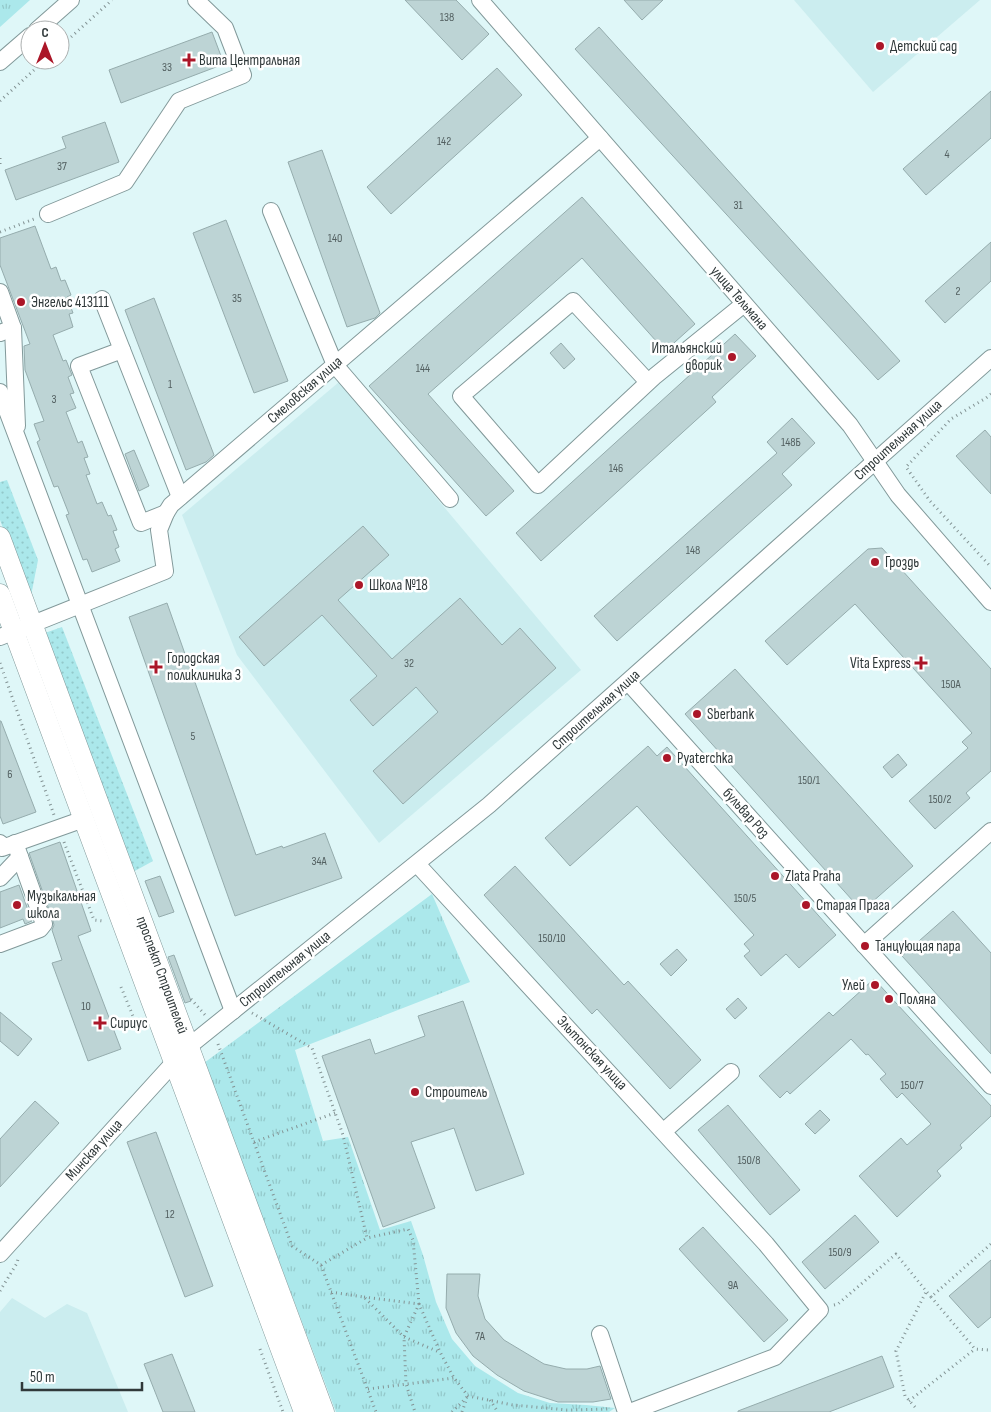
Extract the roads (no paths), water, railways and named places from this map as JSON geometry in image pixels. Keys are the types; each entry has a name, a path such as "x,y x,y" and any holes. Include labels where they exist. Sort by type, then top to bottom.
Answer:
{"main road":[{"name":"проспект Строителей","path":"0,537 15,631 304,1412"},
{"name":"проспект Строителей","path":"0,594 188,1047 324,1412"}],"street":[{"path":"48,20 71,0"},
{"path":"48,214 125,182 179,101 243,74 225,28 196,0"},
{"name":"улица Тельмана","path":"480,0 850,425 898,495 991,602"},
{"path":"0,62 20,45"},
{"name":"Смеловская улица","path":"15,631 165,571 159,530 170,505 600,138"},
{"path":"271,211 335,365 450,499"},
{"path":"0,292 7,330 18,440"},
{"path":"102,299 180,497"},
{"path":"648,382 573,301 461,396 538,484 648,382 744,304"},
{"path":"122,350 79,366 141,523 166,513"},
{"name":"Строительная улица","path":"188,1047 239,1014 489,806 991,358"},
{"path":"0,392 79,604 239,1014"},
{"name":"бульвар Роз","path":"628,682 991,1086"},
{"path":"0,878 12,848 84,819"},
{"path":"864,945 991,831"},
{"path":"0,944 40,930 44,924 12,848"},
{"name":"Эльтонская улица","path":"417,864 664,1131 766,1244 820,1310 775,1356 624,1411"},
{"name":"Минская улица","path":"0,1254 188,1047"},
{"path":"664,1131 731,1072"},
{"path":"600,1334 624,1411"}],"place":[{"name":"Детский сад","path":"880,46"},
{"name":"Вита Центральная","path":"189,60"},
{"name":"Энгельс 413111","path":"21,302"},
{"name":"Итальянский дворик","path":"732,357"},
{"name":"Гроздь","path":"875,562"},
{"name":"Школа №18","path":"359,585"},
{"name":"Vita Express","path":"921,663"},
{"name":"Городская поликлиника 3","path":"156,667"},
{"name":"Sberbank","path":"697,714"},
{"name":"Pyaterchka","path":"667,758"},
{"name":"Zlata Praha","path":"775,876"},
{"name":"Музыкальная школа","path":"17,905"},
{"name":"Старая Прага","path":"806,905"},
{"name":"Танцующая пара","path":"865,946"},
{"name":"Улей","path":"875,985"},
{"name":"Поляна","path":"889,999"},
{"name":"Сириус","path":"100,1023"},
{"name":"Строитель","path":"415,1092"}]}
